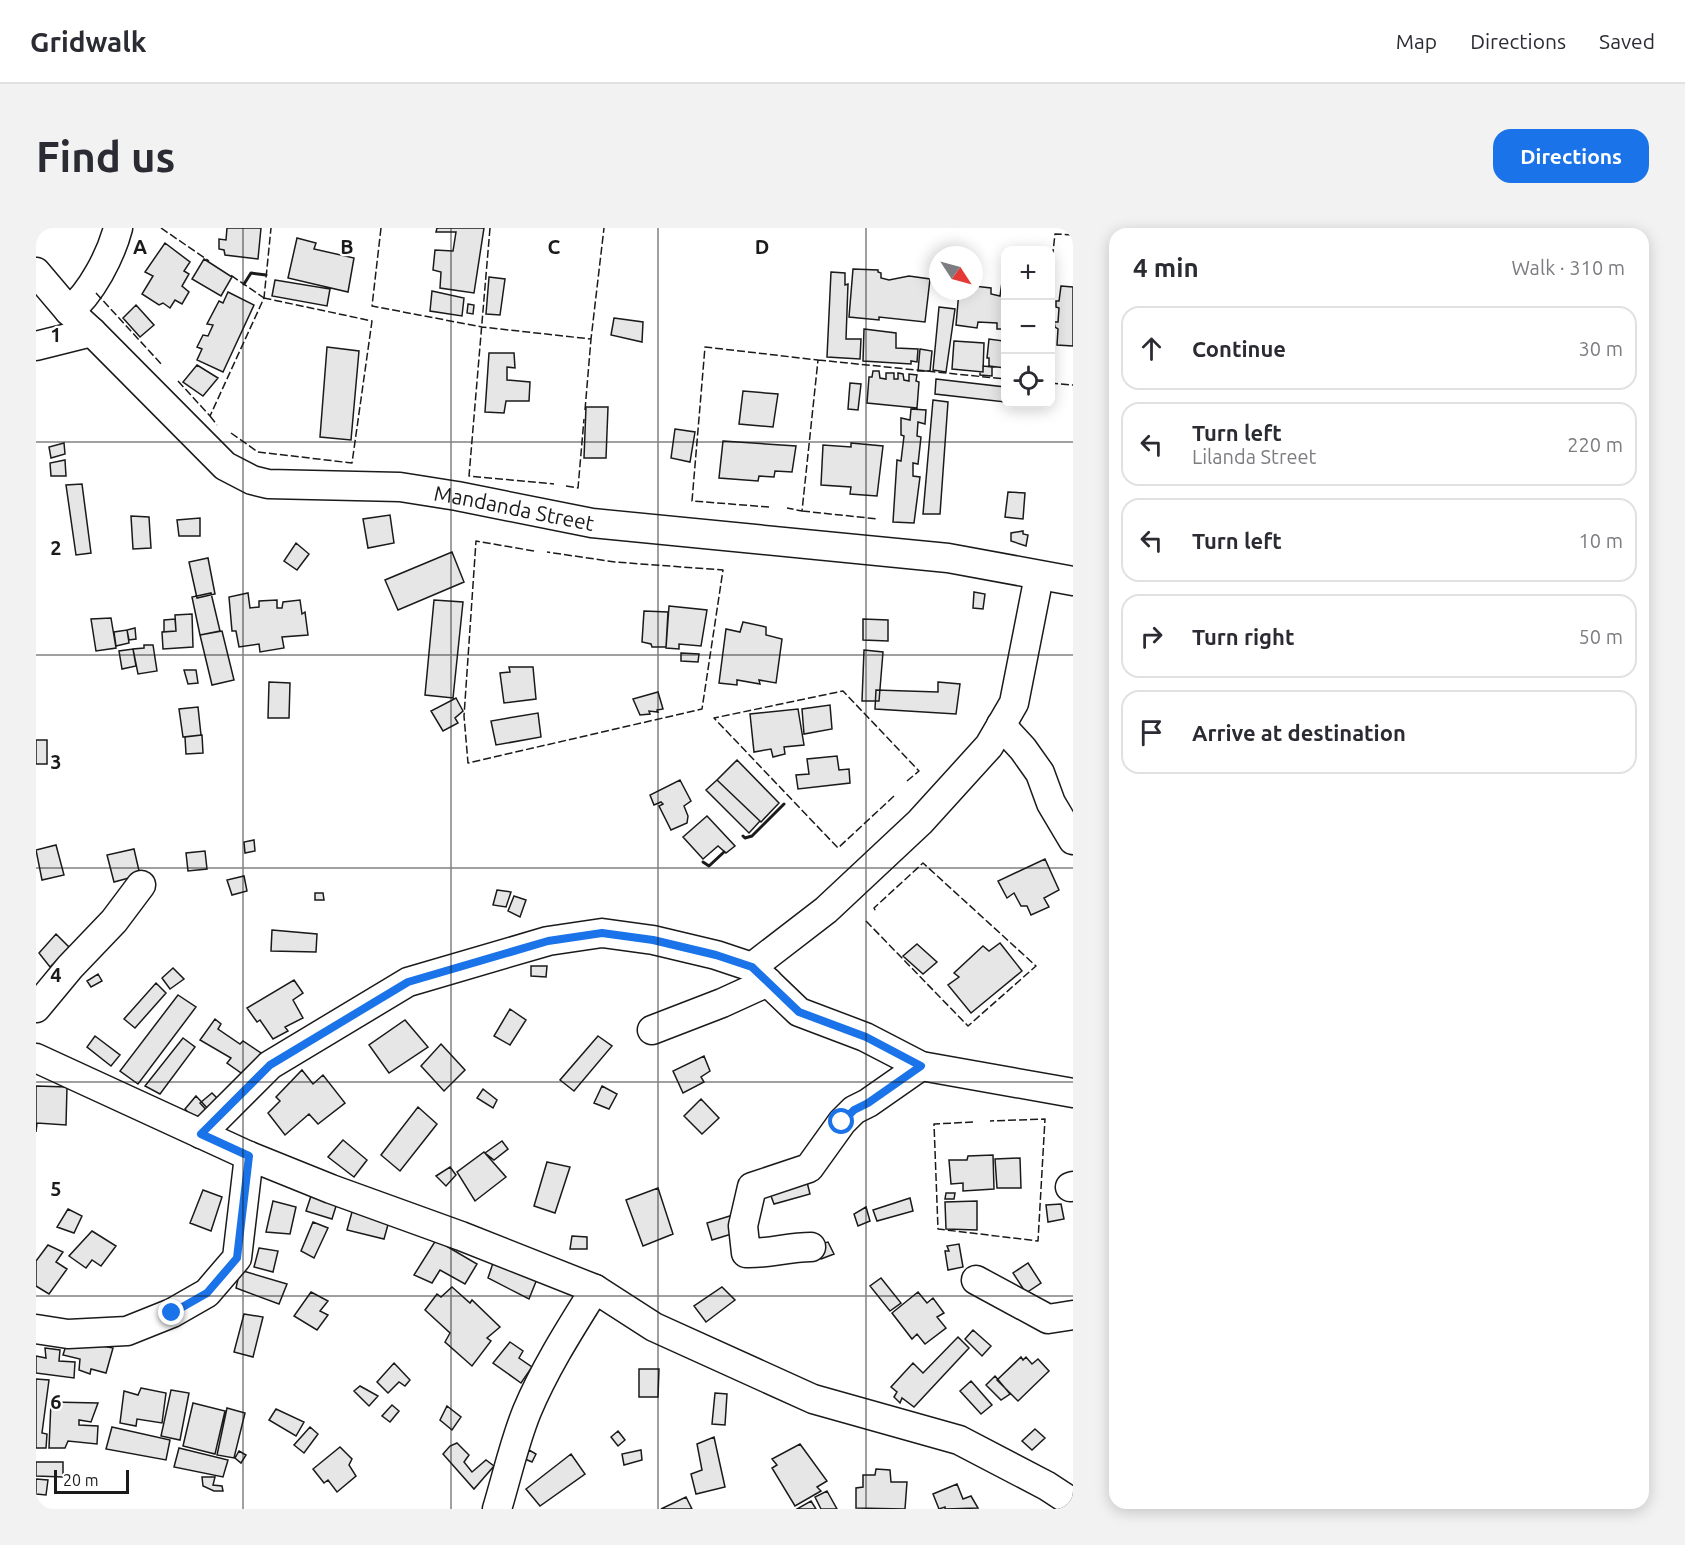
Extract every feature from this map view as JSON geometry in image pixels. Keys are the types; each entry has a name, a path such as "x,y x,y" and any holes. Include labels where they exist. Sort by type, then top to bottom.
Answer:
{"street":[{"path":"69,311 79,303 109,254 118,228"},
{"name":"Mandanda Street","path":"36,272 69,311 225,466 252,480 268,484 400,487 592,523 948,558 1073,581"},
{"path":"36,346 92,332"},
{"path":"651,1030 722,1003 760,975 920,822 989,746 1014,703 1039,576"},
{"path":"1001,725 1040,772 1051,803 1073,840"},
{"path":"36,1008 70,966 114,921 141,885"},
{"path":"201,1134 270,1065 408,982 548,941 602,933 653,940 716,955 760,975 799,1012 866,1037 921,1066 1073,1093"},
{"path":"36,1058 249,1156 594,1289 654,1327 813,1399 959,1440 1047,1486 1073,1503"},
{"path":"811,1247 792,1247 764,1254 746,1253 743,1226 752,1187 809,1168 842,1122 854,1110 868,1103 921,1066"},
{"path":"36,1329 68,1335 127,1331 172,1313 207,1293 237,1258 249,1156"},
{"path":"976,1280 1048,1319 1073,1315"},
{"path":"497,1509 515,1445 528,1410 556,1351 594,1289"}],"building":[{"path":"227,228 261,228 258,259 225,255 224,250 219,249 219,239 226,240"},
{"path":"437,228 484,228 474,293 440,288 441,272 433,270 435,250 453,251 456,232 436,232"},
{"path":"297,238 316,243 314,249 354,258 348,292 288,278"},
{"path":"165,243 190,262 184,271 189,274 182,286 189,292 182,304 175,300 170,308 163,303 159,305 142,294 153,276 145,272"},
{"path":"204,259 232,277 221,296 192,279"},
{"path":"853,269 878,270 881,278 889,280 909,276 929,279 925,322 879,317 879,320 849,317"},
{"path":"831,272 845,273 845,285 848,284 846,339 861,339 860,359 827,357"},
{"path":"489,277 505,279 500,315 486,314"},
{"path":"275,280 330,289 327,306 272,296"},
{"path":"1061,286 1073,287 1073,346 1057,345 1058,329 1055,327 1055,322 1058,322 1059,308 1056,307 1056,301 1059,301"},
{"path":"983,287 991,288 991,294 1000,296 1001,289 1001,329 997,329 997,323 978,322 977,328 956,325 958,300 983,300"},
{"path":"432,291 464,298 462,316 430,311"},
{"path":"228,292 254,305 223,372 197,360 202,349 197,347 203,335 208,336 213,325 207,324 219,301 223,303"},
{"path":"468,304 474,305 473,314 467,313"},
{"path":"136,305 154,325 140,337 123,318"},
{"path":"939,307 955,309 946,372 933,370"},
{"path":"614,318 643,322 642,342 611,335"},
{"path":"864,329 896,333 896,348 918,349 917,362 911,361 911,364 863,361"},
{"path":"989,339 1001,341 1001,368 989,366 989,358 987,358"},
{"path":"954,341 984,343 983,372 952,369"},
{"path":"327,347 359,351 351,440 320,437"},
{"path":"920,349 932,351 930,371 918,371"},
{"path":"489,353 514,353 515,368 507,367 507,380 530,382 529,401 506,401 504,413 485,412"},
{"path":"197,365 218,378 203,396 183,382"},
{"path":"983,366 992,367 992,376 980,375 980,372 983,372"},
{"path":"873,371 879,371 880,378 886,379 886,373 894,373 894,379 898,379 898,373 903,374 904,380 909,381 909,374 917,375 916,381 919,382 917,408 867,403 869,377 872,377"},
{"path":"936,379 1001,387 1001,402 935,394"},
{"path":"850,383 861,384 858,410 848,409"},
{"path":"743,391 778,394 773,427 739,424"},
{"path":"933,400 948,402 940,514 923,514"},
{"path":"586,407 608,407 606,458 584,458"},
{"path":"911,409 926,410 925,424 918,422 917,436 921,437 918,464 913,463 913,476 920,477 914,523 893,522 897,460 901,461 904,436 901,435 901,418 910,420"},
{"path":"675,429 695,432 690,462 671,458"},
{"path":"723,441 796,446 792,472 775,471 774,477 759,476 758,481 719,478"},
{"path":"64,443 65,454 51,458 49,447"},
{"path":"851,443 883,446 877,496 850,494 851,487 821,485 823,445 851,447"},
{"path":"65,460 66,476 51,476 50,463"},
{"path":"82,484 91,553 76,555 66,485"},
{"path":"1008,492 1025,493 1023,519 1005,517"},
{"path":"390,515 394,543 368,548 363,519"},
{"path":"131,516 149,517 151,548 133,549"},
{"path":"200,518 200,536 179,536 177,520"},
{"path":"1023,531 1023,534 1028,535 1026,546 1011,541 1011,533"},
{"path":"296,543 309,554 297,570 284,561"},
{"path":"452,552 464,582 398,610 385,580"},
{"path":"208,558 215,594 197,598 189,562"},
{"path":"974,592 985,594 983,609 973,608"},
{"path":"211,593 220,631 200,635 192,597"},
{"path":"248,593 250,608 259,607 259,601 277,600 277,608 282,608 283,602 300,600 302,614 305,612 308,635 282,637 284,648 260,652 259,644 239,647 236,631 232,631 229,597"},
{"path":"434,600 463,602 453,698 425,695"},
{"path":"669,606 707,610 701,646 679,644 679,649 666,648"},
{"path":"644,611 668,612 666,647 652,647 651,644 642,642"},
{"path":"192,614 193,647 163,649 162,632 176,631 175,615"},
{"path":"111,618 116,648 96,651 91,619"},
{"path":"175,619 176,631 164,632 164,620"},
{"path":"863,619 888,620 888,641 863,640"},
{"path":"743,622 766,627 766,635 782,639 776,683 759,680 760,684 737,680 737,685 719,683 726,629 740,632"},
{"path":"135,628 136,639 129,640 127,630"},
{"path":"127,630 129,643 116,646 114,632"},
{"path":"222,631 234,680 212,685 200,635"},
{"path":"144,645 153,645 157,671 138,674 133,649 144,648"},
{"path":"133,649 136,666 122,669 119,651"},
{"path":"864,650 883,652 879,701 862,701"},
{"path":"681,653 699,654 698,662 681,661"},
{"path":"509,667 533,667 536,699 504,703 500,673 510,672"},
{"path":"184,670 196,670 198,683 188,684"},
{"path":"269,682 290,683 289,718 268,718"},
{"path":"938,682 960,684 956,714 875,709 876,690 938,692"},
{"path":"658,692 663,709 640,715 633,699"},
{"path":"456,698 463,711 455,718 458,723 443,731 431,711"},
{"path":"830,705 832,729 804,734 802,709"},
{"path":"198,707 201,735 183,737 179,709"},
{"path":"798,709 804,745 784,747 785,754 773,757 771,749 754,752 750,714"},
{"path":"538,713 541,737 496,745 491,721"},
{"path":"202,735 203,753 186,754 185,737"},
{"path":"36,740 47,740 47,764 36,764"},
{"path":"837,756 839,770 849,769 850,783 798,789 796,775 809,774 807,759"},
{"path":"737,760 779,803 761,822 717,780"},
{"path":"680,780 691,801 684,806 688,816 687,823 671,830 659,806 663,804 661,802 654,805 650,795"},
{"path":"717,780 760,821 749,833 706,790"},
{"path":"707,816 735,846 726,853 718,846 703,859 683,837"},
{"path":"254,840 255,851 245,853 244,842"},
{"path":"56,845 64,875 42,880 36,850"},
{"path":"134,849 140,875 114,882 107,855"},
{"path":"205,851 207,869 188,871 186,853"},
{"path":"1045,859 1059,890 1044,898 1049,907 1031,915 1027,906 1021,906 1014,893 1007,898 998,881"},
{"path":"244,876 247,891 232,895 227,880"},
{"path":"497,890 511,892 506,907 493,905"},
{"path":"315,893 323,893 324,900 315,900"},
{"path":"514,896 526,900 520,917 508,911"},
{"path":"272,930 317,934 316,952 271,951"},
{"path":"56,934 70,948 50,967 39,953"},
{"path":"1000,943 1022,971 971,1013 948,985 959,977 954,973 983,946 989,951"},
{"path":"917,944 937,962 923,974 903,956"},
{"path":"531,966 547,966 546,977 531,976"},
{"path":"173,968 184,979 170,989 162,978"},
{"path":"98,974 102,981 91,987 87,981"},
{"path":"294,980 303,993 293,1000 303,1018 285,1027 288,1031 273,1039 260,1020 257,1022 247,1008"},
{"path":"156,983 166,993 135,1028 124,1019"},
{"path":"178,995 196,1007 138,1084 120,1071"},
{"path":"510,1009 526,1020 510,1045 494,1036"},
{"path":"215,1019 221,1024 218,1029 240,1044 243,1041 261,1053 244,1075 227,1063 231,1058 200,1040"},
{"path":"405,1020 428,1047 389,1073 369,1045"},
{"path":"95,1036 120,1055 111,1066 87,1047"},
{"path":"598,1036 612,1046 574,1091 560,1080"},
{"path":"183,1038 195,1047 160,1094 145,1086"},
{"path":"441,1044 465,1070 444,1091 421,1066"},
{"path":"704,1056 710,1071 701,1077 704,1082 683,1093 673,1071"},
{"path":"302,1070 313,1084 323,1075 345,1103 318,1124 309,1114 285,1135 268,1113 280,1101 276,1097"},
{"path":"36,1086 67,1087 66,1125 37,1123 36,1132"},
{"path":"602,1086 617,1094 609,1109 594,1103"},
{"path":"483,1089 497,1100 493,1108 477,1098"},
{"path":"212,1093 221,1102 210,1114 200,1103"},
{"path":"196,1096 211,1112 200,1126 185,1109"},
{"path":"701,1099 719,1118 702,1134 684,1116"},
{"path":"418,1107 437,1124 400,1171 381,1155"},
{"path":"343,1140 367,1160 354,1177 328,1157"},
{"path":"502,1141 508,1149 494,1160 485,1153"},
{"path":"484,1152 506,1177 475,1201 457,1172"},
{"path":"993,1155 994,1189 963,1191 963,1183 951,1184 949,1160 967,1160 968,1156"},
{"path":"1020,1158 1021,1188 997,1188 995,1159"},
{"path":"547,1162 570,1167 555,1213 534,1206"},
{"path":"450,1167 456,1175 446,1186 436,1176"},
{"path":"806,1178 810,1194 774,1204 768,1188"},
{"path":"658,1188 673,1234 643,1246 626,1200"},
{"path":"203,1190 222,1197 211,1231 190,1223"},
{"path":"946,1193 955,1193 954,1199 945,1199"},
{"path":"311,1196 337,1203 332,1219 306,1211"},
{"path":"910,1198 913,1211 877,1221 873,1210"},
{"path":"273,1201 296,1207 290,1234 266,1232"},
{"path":"977,1201 977,1230 946,1229 945,1202"},
{"path":"1061,1204 1064,1219 1048,1222 1046,1205"},
{"path":"866,1207 870,1221 858,1226 854,1214"},
{"path":"68,1209 82,1216 74,1233 57,1227"},
{"path":"352,1212 389,1221 384,1239 347,1230"},
{"path":"733,1215 738,1232 712,1240 707,1223"},
{"path":"313,1222 328,1228 314,1258 301,1251"},
{"path":"92,1231 116,1246 101,1266 92,1260 86,1268 69,1256"},
{"path":"572,1236 587,1237 587,1249 570,1249"},
{"path":"436,1240 477,1264 465,1284 440,1270 432,1283 414,1275"},
{"path":"828,1242 834,1254 821,1259 816,1245"},
{"path":"959,1244 963,1267 948,1270 945,1251 949,1251 947,1246"},
{"path":"48,1245 63,1252 56,1262 67,1269 49,1294 36,1286 36,1261"},
{"path":"259,1248 278,1251 273,1272 254,1267"},
{"path":"494,1260 537,1279 529,1299 488,1278"},
{"path":"1028,1263 1041,1283 1026,1293 1013,1273"},
{"path":"240,1270 287,1284 279,1304 236,1288"},
{"path":"881,1278 901,1303 890,1311 870,1286"},
{"path":"452,1287 470,1303 472,1300 500,1327 487,1338 491,1341 472,1366 445,1342 450,1333 425,1310 437,1294 441,1297"},
{"path":"722,1287 735,1300 706,1322 694,1306"},
{"path":"311,1292 328,1301 320,1311 328,1315 317,1330 294,1316"},
{"path":"918,1292 927,1303 933,1298 944,1313 937,1317 946,1328 925,1344 917,1334 912,1339 892,1313"},
{"path":"244,1314 263,1317 253,1357 234,1352"},
{"path":"973,1330 991,1346 982,1356 965,1339"},
{"path":"958,1337 969,1348 914,1407 902,1398 900,1403 894,1397 897,1392 891,1387 913,1363 923,1373"},
{"path":"68,1339 113,1348 106,1373 91,1369 90,1374 79,1370 80,1359 63,1355"},
{"path":"510,1342 523,1351 519,1358 532,1367 521,1383 493,1363"},
{"path":"45,1348 60,1350 59,1361 75,1362 74,1378 36,1373 36,1356 46,1358"},
{"path":"1021,1357 1023,1360 1026,1357 1032,1364 1038,1359 1049,1371 1018,1401 997,1380"},
{"path":"394,1363 410,1380 405,1386 399,1382 388,1393 377,1382"},
{"path":"639,1369 659,1369 658,1397 639,1397"},
{"path":"995,1376 1010,1394 1001,1400 986,1385"},
{"path":"36,1379 49,1380 42,1433 47,1434 46,1448 36,1448"},
{"path":"971,1381 992,1405 981,1414 960,1391"},
{"path":"360,1386 378,1396 369,1406 354,1391"},
{"path":"141,1388 166,1393 162,1423 137,1419 136,1426 120,1423 124,1391 138,1395"},
{"path":"171,1390 189,1393 180,1440 161,1436"},
{"path":"715,1393 727,1394 725,1425 712,1424"},
{"path":"51,1402 98,1403 91,1422 79,1420 79,1425 98,1426 97,1444 68,1441 65,1448 49,1448"},
{"path":"193,1403 225,1411 215,1454 183,1446"},
{"path":"392,1405 399,1411 390,1422 382,1416"},
{"path":"447,1406 461,1417 452,1430 440,1420"},
{"path":"227,1408 245,1413 234,1458 217,1455"},
{"path":"276,1409 304,1422 296,1436 269,1420"},
{"path":"112,1427 170,1440 166,1460 106,1449"},
{"path":"310,1427 318,1434 304,1453 294,1445"},
{"path":"1035,1429 1045,1438 1032,1450 1022,1441"},
{"path":"618,1431 625,1440 618,1446 611,1437"},
{"path":"714,1437 725,1487 696,1494 691,1474 702,1470 697,1444"},
{"path":"457,1443 469,1455 464,1462 472,1472 486,1460 494,1466 474,1489 443,1454 450,1446"},
{"path":"800,1444 827,1481 817,1487 821,1491 795,1506 772,1468 777,1465 772,1459"},
{"path":"340,1447 352,1459 349,1465 356,1476 337,1492 328,1480 324,1483 313,1469"},
{"path":"179,1448 228,1460 223,1477 174,1467"},
{"path":"529,1450 536,1454 532,1462 525,1459"},
{"path":"641,1450 642,1460 624,1465 622,1454"},
{"path":"239,1451 246,1455 241,1463 235,1458"},
{"path":"571,1454 585,1474 540,1506 526,1489"},
{"path":"36,1462 63,1462 63,1477 36,1476"},
{"path":"876,1469 890,1470 891,1482 907,1482 905,1509 856,1508 856,1488 863,1487 863,1475 875,1475"},
{"path":"202,1477 215,1477 213,1485 222,1486 223,1491 214,1491 203,1486"},
{"path":"36,1479 48,1480 46,1495 36,1494"},
{"path":"957,1484 963,1499 971,1496 978,1508 945,1509 945,1507 939,1509 933,1494"},
{"path":"827,1491 837,1509 821,1509 815,1497"},
{"path":"686,1497 692,1509 661,1509"},
{"path":"811,1501 816,1509 797,1509"}],"fence":[{"path":"161,228 209,261"},
{"path":"263,297 271,228"},
{"path":"381,228 372,306 482,327 591,339 604,228"},
{"path":"490,228 469,476 554,484"},
{"path":"1054,246 1055,234 1073,235"},
{"path":"178,381 210,416 264,298 229,274"},
{"path":"96,293 163,366"},
{"path":"231,433 258,452 352,463 372,321 264,298"},
{"path":"585,410 591,339"},
{"path":"769,507 692,501 705,347 818,360 802,511 787,508"},
{"path":"818,360 1001,379"},
{"path":"1055,383 1073,385"},
{"path":"210,416 217,425"},
{"path":"566,486 578,488 584,419"},
{"path":"802,511 878,519"},
{"path":"534,551 476,541 464,716 468,763 702,709 723,570 615,562 547,552"},
{"path":"894,796 838,848 714,718 843,691 919,771 907,781"},
{"path":"866,921 968,1026 1036,966 923,863 874,908 876,912"},
{"path":"973,1122 934,1124 938,1229 1038,1241 1045,1119 990,1121"}],"wall":[{"path":"244,284 251,273 266,275"},
{"path":"743,836 745,838 752,836 784,804"},
{"path":"703,862 709,866 724,852"}],"route":[{"path":"172,1313 207,1293 237,1258 249,1156 201,1134 270,1065 408,982 548,941 602,933 653,940 716,955 752,967 799,1012 866,1037 921,1066 868,1103 854,1110 842,1122"}]}
